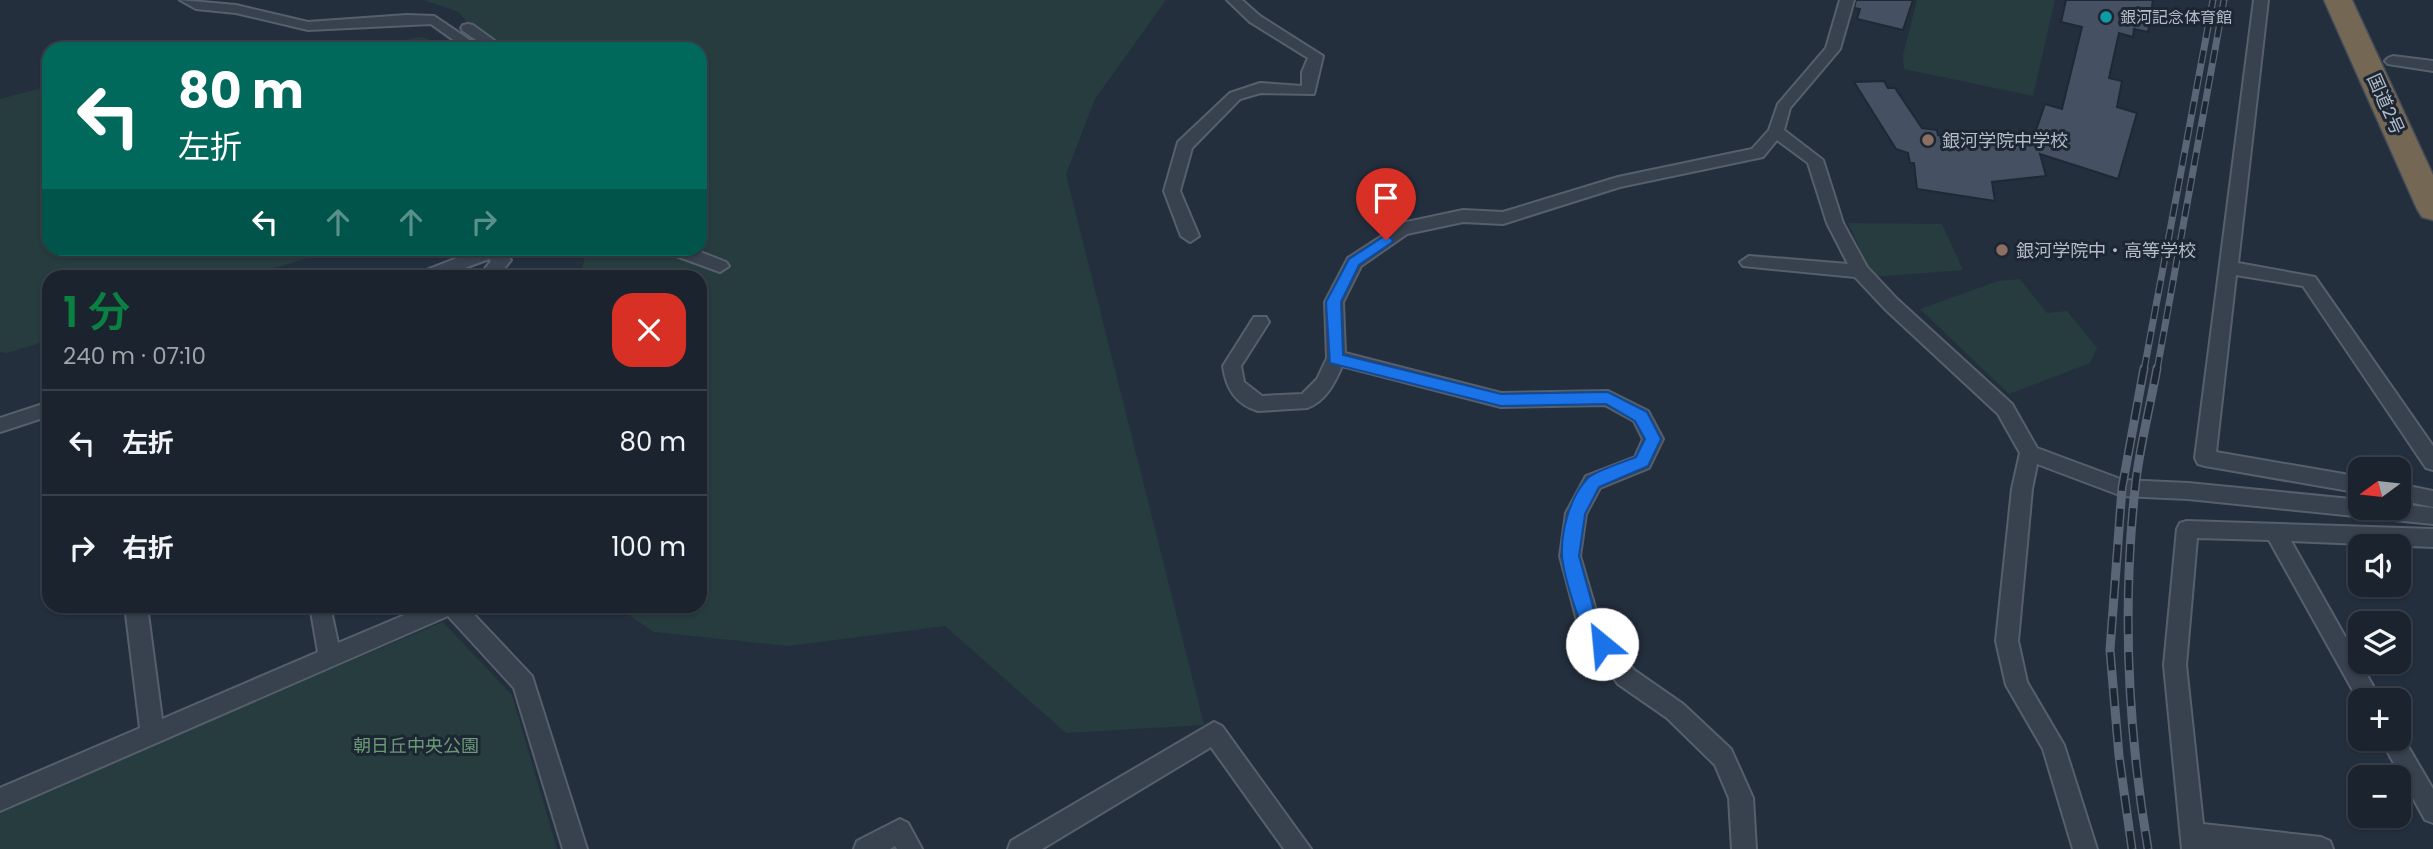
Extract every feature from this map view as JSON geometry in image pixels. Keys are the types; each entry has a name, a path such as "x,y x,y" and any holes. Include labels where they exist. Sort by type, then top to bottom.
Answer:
{"highway":[{"name":"国道2号","path":"2339,0 2433,209"},
{"name":"国道2号","path":"2362,0 2433,146"}],"street":[{"path":"187,0 196,5 236,9 307,26 407,19 434,20 465,42"},
{"path":"1190,236 1172,191 1184,146 1235,96 1261,88 1309,91 1310,72 1316,56 1255,19 1234,0"},
{"path":"1260,322 1232,366 1235,385 1258,404 1307,401 1325,383 1336,359 1334,302 1354,262 1402,229 1463,216 1503,218 1618,182 1757,153 1776,132 1783,107 1833,49 1847,0"},
{"path":"2261,0 2204,458 2348,483"},
{"path":"441,24 471,29 489,42"},
{"path":"2393,61 2433,66"},
{"path":"1776,132 1815,160 1835,223 1860,271 1891,304 2005,409 2030,453 2122,488 2202,493 2433,516"},
{"path":"442,270 477,256"},
{"path":"493,270 502,260 498,256"},
{"path":"693,256 720,266"},
{"path":"1749,262 1860,271"},
{"path":"2228,267 2309,281 2433,462"},
{"path":"1336,359 1501,400 1608,398 1641,416 1653,439 1642,462 1593,482 1576,513 1570,556 1590,628 1626,677 1675,711 1723,757 1741,798 1744,849"},
{"path":"0,425 42,411"},
{"path":"2030,453 2022,489 2007,641 2017,685 2053,745 2085,849"},
{"path":"2412,495 2433,499"},
{"path":"2321,849 2192,841 2175,665 2187,529 2433,538"},
{"path":"2275,532 2363,688"},
{"path":"137,613 152,733"},
{"path":"321,613 330,656"},
{"path":"0,800 434,613"},
{"path":"458,613 524,683 575,849"},
{"path":"1020,849 1214,733 1299,849"},
{"path":"2398,751 2433,812"},
{"path":"866,849 900,831 910,849"}],"green space":[{"path":"423,0 1166,0 1095,99 1066,174 1204,725 1066,733 945,626 788,646 654,632 626,613 707,613 707,270 582,270 585,256 707,256 707,42 481,42 459,12"},
{"path":"1917,0 2055,0 2033,96 1904,69 1903,55"},
{"path":"419,37 429,39 430,42 397,42"},
{"path":"42,88 42,256 314,256 269,270 42,270 42,342 7,353 0,352 0,99"},
{"path":"1848,223 1942,224 1963,270 1873,277"},
{"path":"2020,279 2047,313 2067,311 2097,348 2090,363 2009,394 1920,309 1998,281"},
{"name":"朝日丘中央公園","path":"443,622 512,695 557,849 0,849 0,808"}],"building":[{"path":"1856,0 1913,0 1903,30 1857,19 1860,9 1854,8"},
{"path":"2066,0 2153,0 2148,32 2134,29 2133,37 2119,33 2109,78 2122,81 2117,107 2137,113 2118,179 2040,154 2046,176 1992,182 1995,201 1917,189 1914,163 1910,163 1908,153 1896,149 1854,82 1884,81 1888,88 1895,88 1922,128 1937,130 1938,135 1990,143 1989,135 2016,140 2019,131 2034,136 2045,104 2062,109 2082,27 2061,22"}],"railway":[{"path":"2144,370 2213,0"},
{"path":"2157,370 2224,0"},
{"path":"2132,849 2119,756 2110,650 2122,488 2144,368"},
{"path":"2148,849 2136,759 2128,624 2131,534 2137,474 2157,368"}],"place":[{"name":"銀河記念体育館","path":"2106,17"},
{"name":"銀河学院中学校","path":"1928,140"},
{"name":"銀河学院中・高等学校","path":"2002,250"}],"route":[{"path":"1386,240 1354,262 1334,302 1336,359 1501,400 1608,398 1641,416 1653,439 1642,462 1593,482 1576,513 1570,556 1590,628 1602,644"}]}
